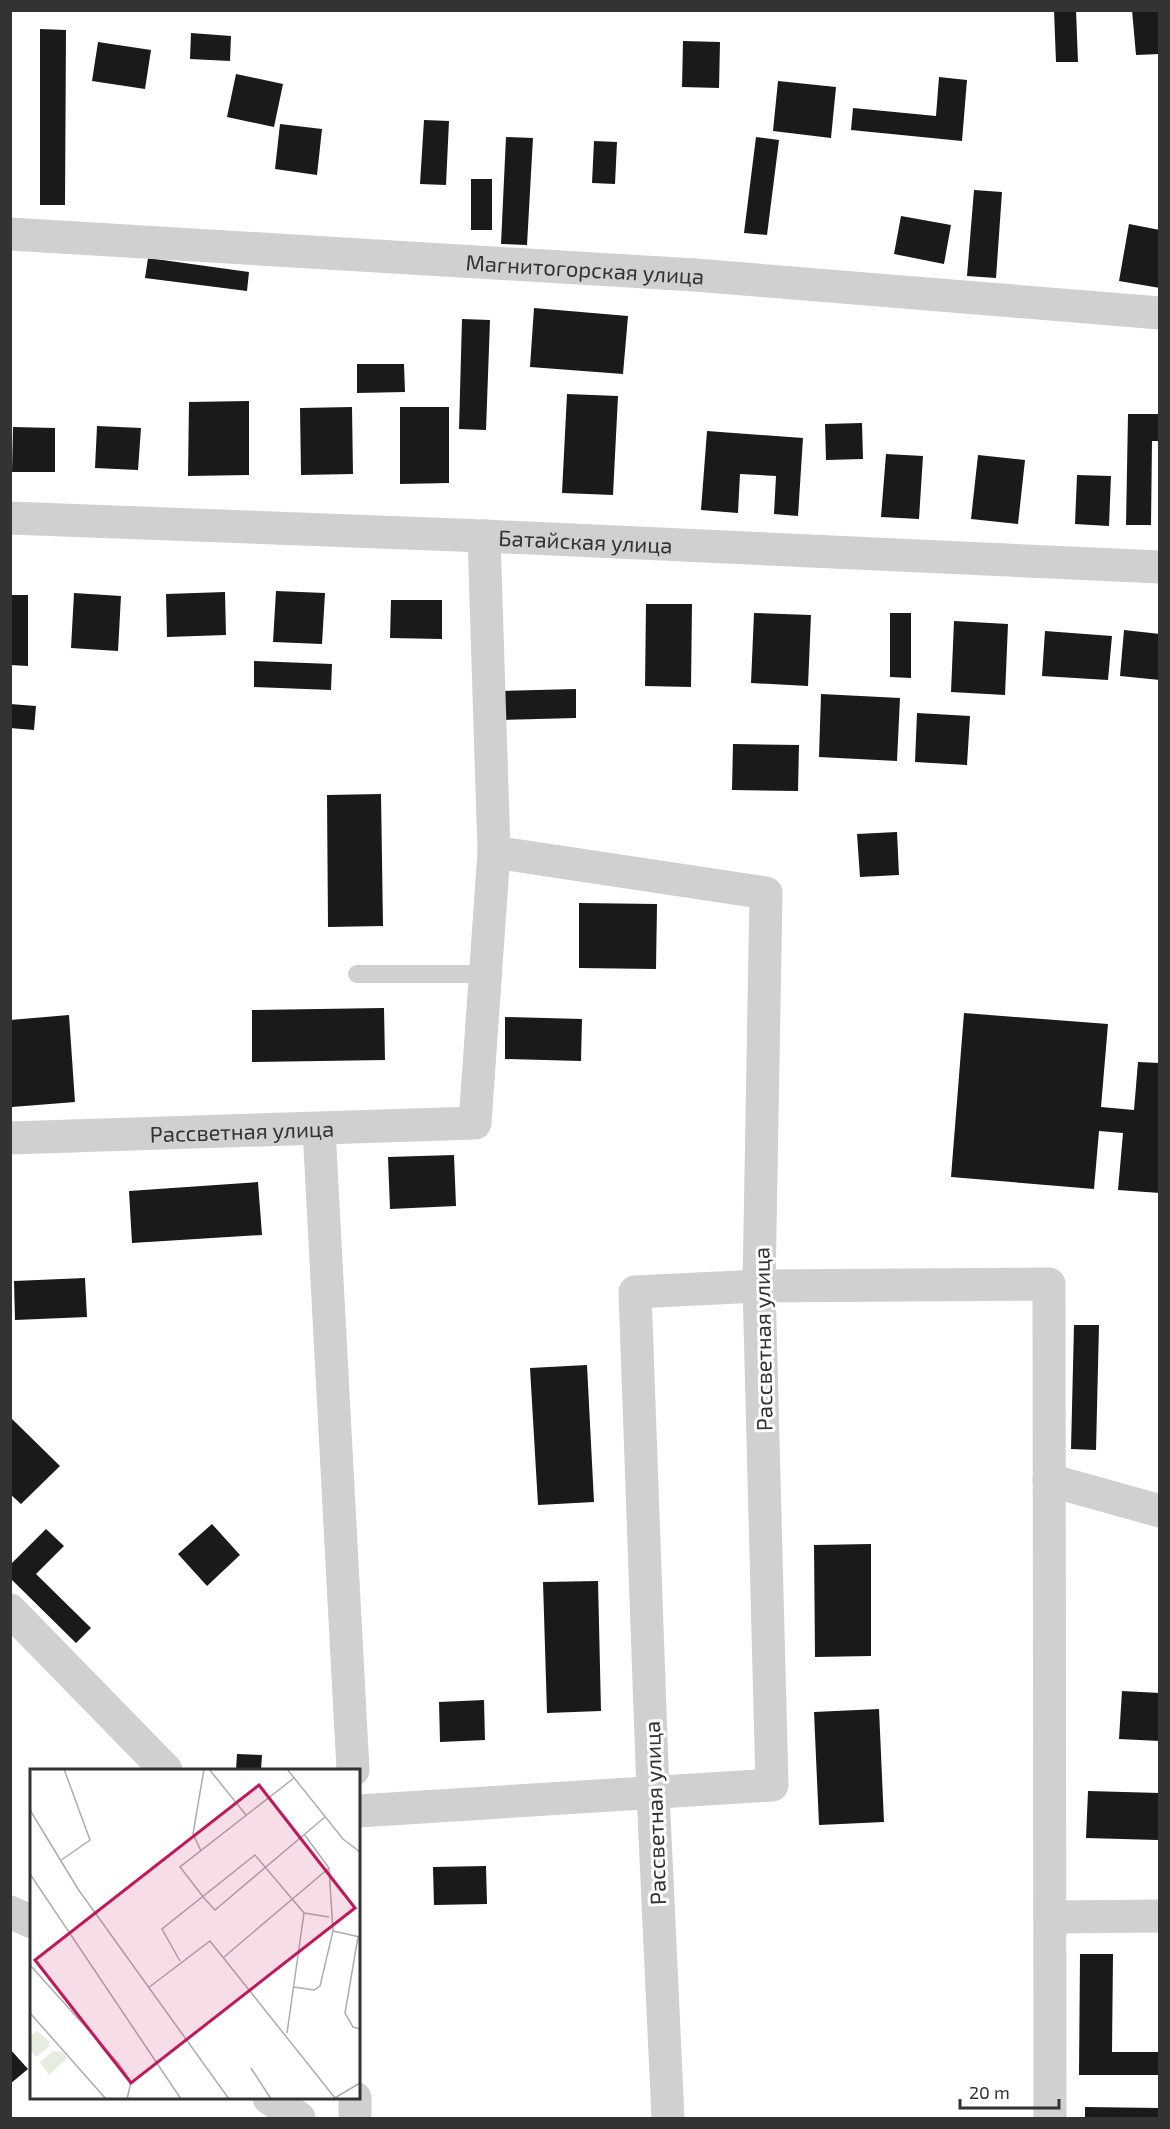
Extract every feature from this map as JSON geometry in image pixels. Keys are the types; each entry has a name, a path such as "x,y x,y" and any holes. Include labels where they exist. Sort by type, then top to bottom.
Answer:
{"street":[{"name":"Магнитогорская улица","path":"10,234 695,275 1160,313"},
{"name":"Батайская улица","path":"10,518 484,536 1160,567"},
{"path":"484,536 494,852 485,974"},
{"name":"Рассветная улица","path":"494,852 766,893 759,1286 772,1785 653,1793"},
{"name":"Рассветная улица","path":"10,1138 475,1123 485,974"},
{"path":"319,1129 353,1769"},
{"path":"759,1286 1049,1284 1050,2118"},
{"name":"Рассветная улица","path":"668,2118 653,1793 635,1292 759,1286"},
{"path":"1049,1480 1160,1511"},
{"path":"10,1610 165,1769"},
{"path":"360,1811 653,1793"},
{"path":"10,1912 30,1921"},
{"path":"1050,1917 1160,1916"},
{"path":"272,2099 298,2118"},
{"path":"356,2099 356,2118"}],"lane":[{"path":"357,974 485,974"}],"building":[{"path":"1054,10 1076,10 1078,62 1056,62"},
{"path":"1132,10 1158,10 1160,54 1136,55"},
{"path":"40,29 66,30 65,205 40,205"},
{"path":"191,33 231,36 230,61 190,59"},
{"path":"683,41 720,42 719,88 682,87"},
{"path":"98,42 151,50 145,89 92,81"},
{"path":"236,74 283,84 274,127 227,117"},
{"path":"939,77 967,80 962,141 851,130 853,108 936,116"},
{"path":"778,81 836,87 831,138 773,131"},
{"path":"424,120 449,121 446,185 420,184"},
{"path":"280,124 322,129 317,175 275,169"},
{"path":"506,137 533,138 527,245 501,244"},
{"path":"756,137 779,140 767,235 744,233"},
{"path":"594,141 617,142 615,184 592,183"},
{"path":"471,179 492,179 492,230 471,230"},
{"path":"974,190 1002,192 996,278 967,276"},
{"path":"901,216 951,225 944,264 894,254"},
{"path":"1129,224 1160,230 1160,288 1119,281"},
{"path":"148,258 249,272 247,291 145,278"},
{"path":"534,308 628,316 623,374 530,367"},
{"path":"462,319 490,320 486,430 459,429"},
{"path":"357,364 404,364 405,392 357,393"},
{"path":"567,394 618,396 613,495 562,493"},
{"path":"249,401 249,475 188,476 189,402"},
{"path":"352,407 353,474 301,475 300,408"},
{"path":"400,407 449,407 449,483 400,484"},
{"path":"1128,414 1160,414 1160,441 1152,441 1151,525 1126,525"},
{"path":"862,423 863,459 826,460 825,424"},
{"path":"97,426 141,428 138,470 95,468"},
{"path":"13,427 55,428 55,472 12,472"},
{"path":"707,431 803,438 798,516 774,514 776,476 740,474 738,513 701,510"},
{"path":"886,454 923,456 919,519 881,517"},
{"path":"978,455 1025,460 1018,524 971,519"},
{"path":"1077,475 1111,476 1109,526 1075,524"},
{"path":"276,591 325,593 322,644 273,642"},
{"path":"225,592 226,635 167,637 166,594"},
{"path":"74,593 121,596 118,651 71,648"},
{"path":"10,595 28,595 28,666 10,665"},
{"path":"391,600 442,600 442,639 390,638"},
{"path":"646,604 692,604 691,687 645,686"},
{"path":"754,613 811,615 808,686 751,683"},
{"path":"890,613 911,613 911,678 890,677"},
{"path":"954,621 1008,624 1005,695 951,692"},
{"path":"1124,630 1160,634 1160,680 1120,676"},
{"path":"1045,631 1112,636 1108,680 1042,676"},
{"path":"254,661 332,664 331,690 254,687"},
{"path":"576,689 576,718 501,720 500,691"},
{"path":"821,694 900,698 897,761 819,757"},
{"path":"10,704 36,706 34,730 10,728"},
{"path":"917,713 970,716 967,765 915,762"},
{"path":"733,744 799,745 798,791 732,790"},
{"path":"381,794 383,926 328,927 327,795"},
{"path":"897,832 899,875 860,877 857,834"},
{"path":"579,903 657,904 656,969 579,968"},
{"path":"384,1008 385,1060 252,1062 252,1010"},
{"path":"964,1013 1108,1024 1101,1107 1134,1110 1138,1062 1160,1063 1160,1193 1118,1190 1123,1133 1099,1131 1094,1189 951,1177"},
{"path":"69,1015 75,1102 12,1107 10,1020"},
{"path":"505,1017 582,1019 581,1061 505,1059"},
{"path":"454,1155 456,1206 390,1209 388,1157"},
{"path":"258,1182 262,1235 132,1243 129,1191"},
{"path":"85,1278 87,1317 15,1320 14,1281"},
{"path":"1074,1325 1099,1325 1096,1450 1071,1449"},
{"path":"587,1365 594,1502 538,1505 530,1368"},
{"path":"10,1417 60,1466 21,1504 10,1494"},
{"path":"212,1524 240,1555 207,1586 178,1554"},
{"path":"46,1529 64,1546 36,1574 91,1628 76,1643 10,1578 10,1565"},
{"path":"871,1544 871,1656 815,1657 814,1545"},
{"path":"598,1581 601,1711 547,1713 543,1582"},
{"path":"1122,1691 1160,1693 1160,1741 1119,1739"},
{"path":"484,1700 485,1740 440,1742 439,1702"},
{"path":"879,1709 884,1822 819,1825 814,1712"},
{"path":"237,1754 262,1755 261,1769 236,1769"},
{"path":"1088,1791 1160,1793 1158,1840 1086,1838"},
{"path":"486,1866 487,1904 434,1905 433,1867"},
{"path":"1080,1954 1113,1954 1112,2052 1160,2052 1160,2075 1079,2075"},
{"path":"10,2049 28,2069 10,2084"},
{"path":"1085,2107 1160,2108 1160,2118 1085,2118"}]}
